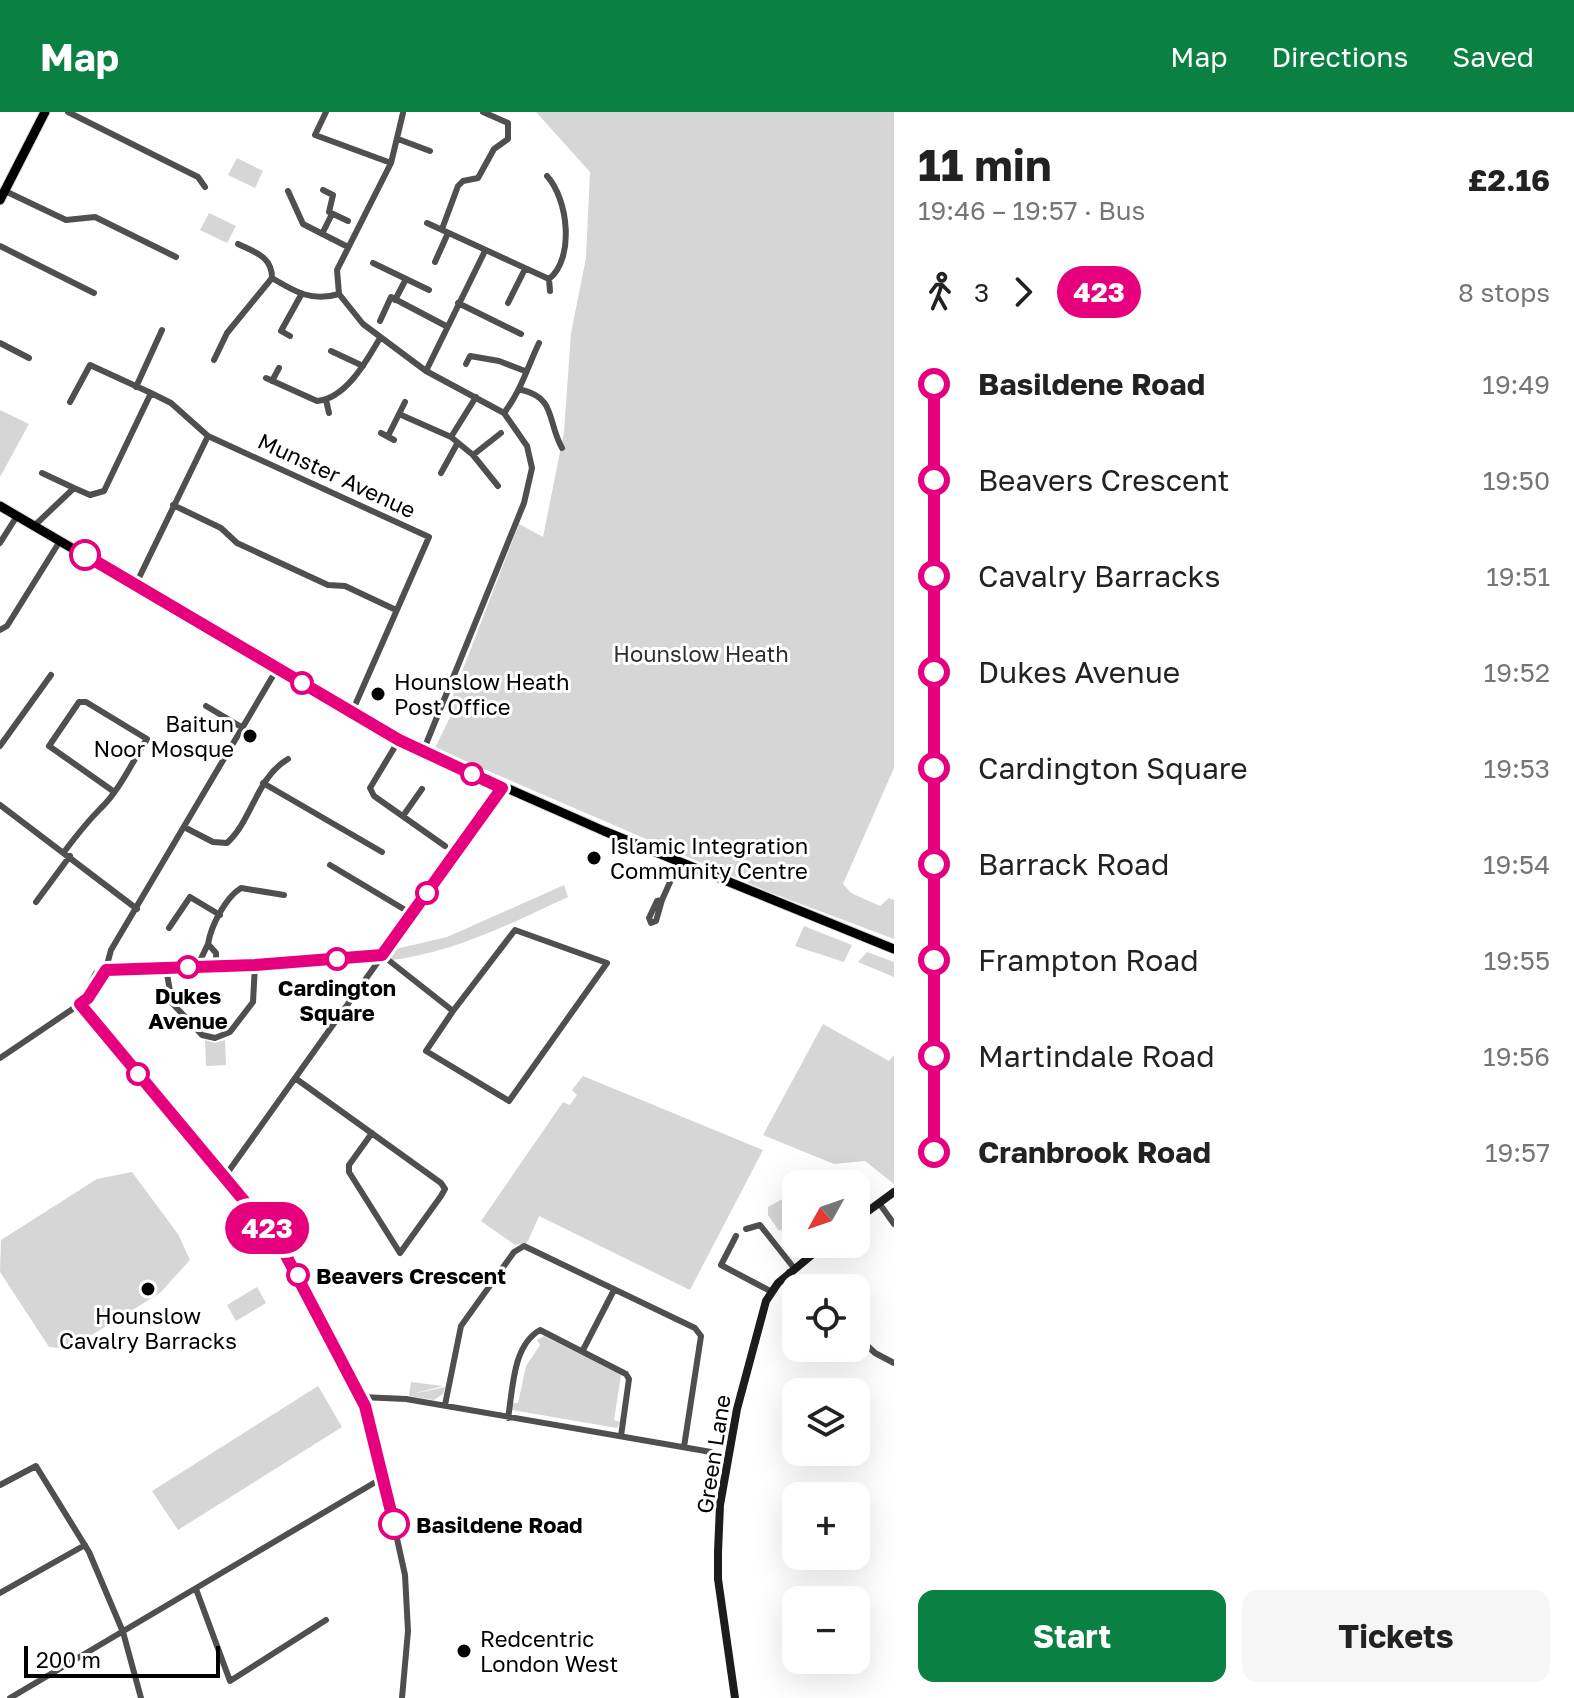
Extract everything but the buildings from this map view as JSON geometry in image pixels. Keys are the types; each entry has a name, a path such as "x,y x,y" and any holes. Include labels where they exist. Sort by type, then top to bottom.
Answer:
{"main road":[{"path":"3,195 45,112"},
{"path":"0,506 399,740 424,749 502,788 894,949"}],"street":[{"path":"68,112 198,177 205,187"},
{"path":"326,112 315,135 391,163"},
{"path":"435,262 458,186 463,181 478,178 494,149 508,139 508,123 483,112"},
{"path":"403,113 391,163 337,270 339,294 350,312 380,338 426,371 504,413 527,446 530,482 424,749"},
{"path":"397,143 430,151"},
{"path":"547,176 554,184 564,211 565,247 559,271 549,279"},
{"path":"323,190 333,195 329,208 332,214 348,221"},
{"path":"282,202 290,194 303,224 348,247"},
{"path":"3,195 66,220 95,217 176,257"},
{"path":"322,234 332,214"},
{"path":"427,223 549,279"},
{"path":"214,360 227,333 272,278 272,267 266,258 238,244"},
{"path":"0,246 94,293"},
{"path":"246,259 250,250"},
{"path":"426,371 485,251"},
{"path":"373,263 429,290"},
{"path":"508,303 525,269"},
{"path":"272,278 301,295 324,298 339,294"},
{"path":"395,300 406,279"},
{"path":"549,279 550,291"},
{"path":"290,336 278,330 301,295"},
{"path":"380,321 391,297 446,326"},
{"path":"458,303 521,334"},
{"path":"409,318 412,308"},
{"path":"136,387 162,330"},
{"path":"279,368 269,379 317,401 326,400 363,366 380,338"},
{"path":"0,343 29,358"},
{"path":"504,413 522,390 525,371 539,343"},
{"path":"331,363 334,352 363,366"},
{"path":"466,364 470,356 499,361 525,371"},
{"name":"Munster Avenue","path":"70,402 90,365 171,403 208,436 432,536 394,609 352,712"},
{"path":"522,390 540,394 547,403 562,448"},
{"path":"42,473 90,495 104,491 151,393"},
{"path":"451,437 476,397"},
{"path":"326,400 329,413"},
{"path":"388,436 405,402"},
{"path":"399,414 451,437 473,455 496,484 486,488"},
{"path":"473,455 501,433"},
{"path":"135,586 208,436"},
{"path":"441,473 457,444"},
{"path":"34,526 74,488"},
{"path":"173,505 221,528 237,543 328,585 345,586 394,609"},
{"path":"0,543 17,516"},
{"path":"0,630 7,626 60,541"},
{"path":"106,970 111,950 277,669"},
{"path":"0,746 51,675"},
{"path":"36,902 67,854 113,791 147,739 86,702 79,702 49,746 113,791"},
{"path":"206,706 243,728"},
{"path":"399,740 370,788 374,796 445,846"},
{"path":"184,827 213,842 227,843 263,783 277,766 288,759"},
{"path":"263,783 382,852"},
{"path":"223,1179 502,788"},
{"path":"403,816 422,789"},
{"path":"0,805 137,909"},
{"path":"662,900 679,862"},
{"path":"330,865 412,914"},
{"path":"197,967 233,893 241,888 284,895"},
{"path":"169,928 190,897 220,915"},
{"path":"515,930 607,963 509,1101 426,1051 453,1011 515,930"},
{"path":"208,944 216,953 216,967"},
{"path":"0,1058 81,1002 96,973 106,970 255,965 382,955 453,1011"},
{"path":"166,968 172,1003 202,1035 215,1038 230,1032 253,1002 255,965"},
{"path":"81,1002 223,1179 280,1244 361,1397 384,1477 407,1599 402,1698"},
{"path":"295,1078 372,1133 441,1183 445,1189 400,1253 349,1172 349,1165 372,1133"},
{"path":"870,1210 894,1192"},
{"path":"879,1203 894,1224"},
{"path":"746,1229 760,1225 795,1274"},
{"path":"736,1236 721,1265 772,1292"},
{"path":"445,1405 461,1326 519,1247 695,1328 701,1336 684,1447"},
{"name":"Green Lane","path":"735,1698 718,1579 720,1505 740,1395 757,1326 772,1292 807,1258"},
{"path":"583,1350 614,1290"},
{"path":"508,1418 517,1361 536,1332 546,1331 626,1374 629,1379 621,1436"},
{"path":"870,1348 894,1363"},
{"path":"361,1397 445,1405 711,1452"},
{"path":"0,1485 36,1466 85,1545 123,1632 141,1698"},
{"path":"10,1698 384,1477"},
{"path":"0,1593 85,1545"},
{"path":"196,1589 230,1681 326,1620"}],"green space":[{"name":"Hounslow Heath","path":"536,112 894,112 894,768 843,884 851,893 880,906 889,898 894,900 894,939 769,892 435,748 453,711 448,708 519,524 543,537 564,432 571,333 586,258 590,172"},
{"path":"237,158 263,171 255,188 228,175"},
{"path":"209,213 236,226 227,243 200,230"},
{"path":"0,410 29,424 0,477"},
{"path":"564,885 568,897 501,928 433,952 385,961 391,950 447,937"},
{"path":"804,926 852,945 844,962 795,946"},
{"path":"867,952 894,962 894,977 858,962"},
{"path":"823,1024 889,1061 894,1055 894,1184 865,1161 834,1164 763,1135"},
{"path":"205,1040 215,1043 225,1040 226,1065 206,1066"},
{"path":"583,1076 763,1150 690,1290 539,1216 527,1243 515,1245 481,1221 563,1102 570,1105 577,1095 572,1090"},
{"path":"132,1172 178,1234 190,1260 160,1293 69,1349 49,1347 0,1272 1,1240 97,1179"},
{"path":"782,1199 782,1229 779,1231 768,1215 768,1207"},
{"path":"257,1287 266,1303 236,1321 227,1305"},
{"path":"544,1336 621,1375 614,1420 620,1422 617,1428 512,1410 512,1403 518,1403 526,1366 540,1345 537,1340"},
{"path":"411,1382 443,1386 412,1394 445,1387 443,1394 434,1400 409,1396"},
{"path":"318,1386 342,1427 178,1530 152,1491"}],"bus line":[{"name":"423","path":"85,555 399,740 424,749 502,788 382,955 255,965 106,970 88,998 80,1004 280,1244 365,1406 394,1524"}],"place":[{"name":"Hounslow Heath Post Office","path":"378,694"},
{"name":"Baitun Noor Mosque","path":"250,736"},
{"name":"Islamic Integration Community Centre","path":"594,858"},
{"name":"Cardington Square","path":"337,959"},
{"name":"Dukes Avenue","path":"188,967"},
{"name":"Beavers Crescent","path":"298,1275"},
{"name":"Hounslow Cavalry Barracks","path":"148,1289"},
{"name":"Basildene Road","path":"394,1524"},
{"name":"Redcentric London West","path":"464,1651"}]}
